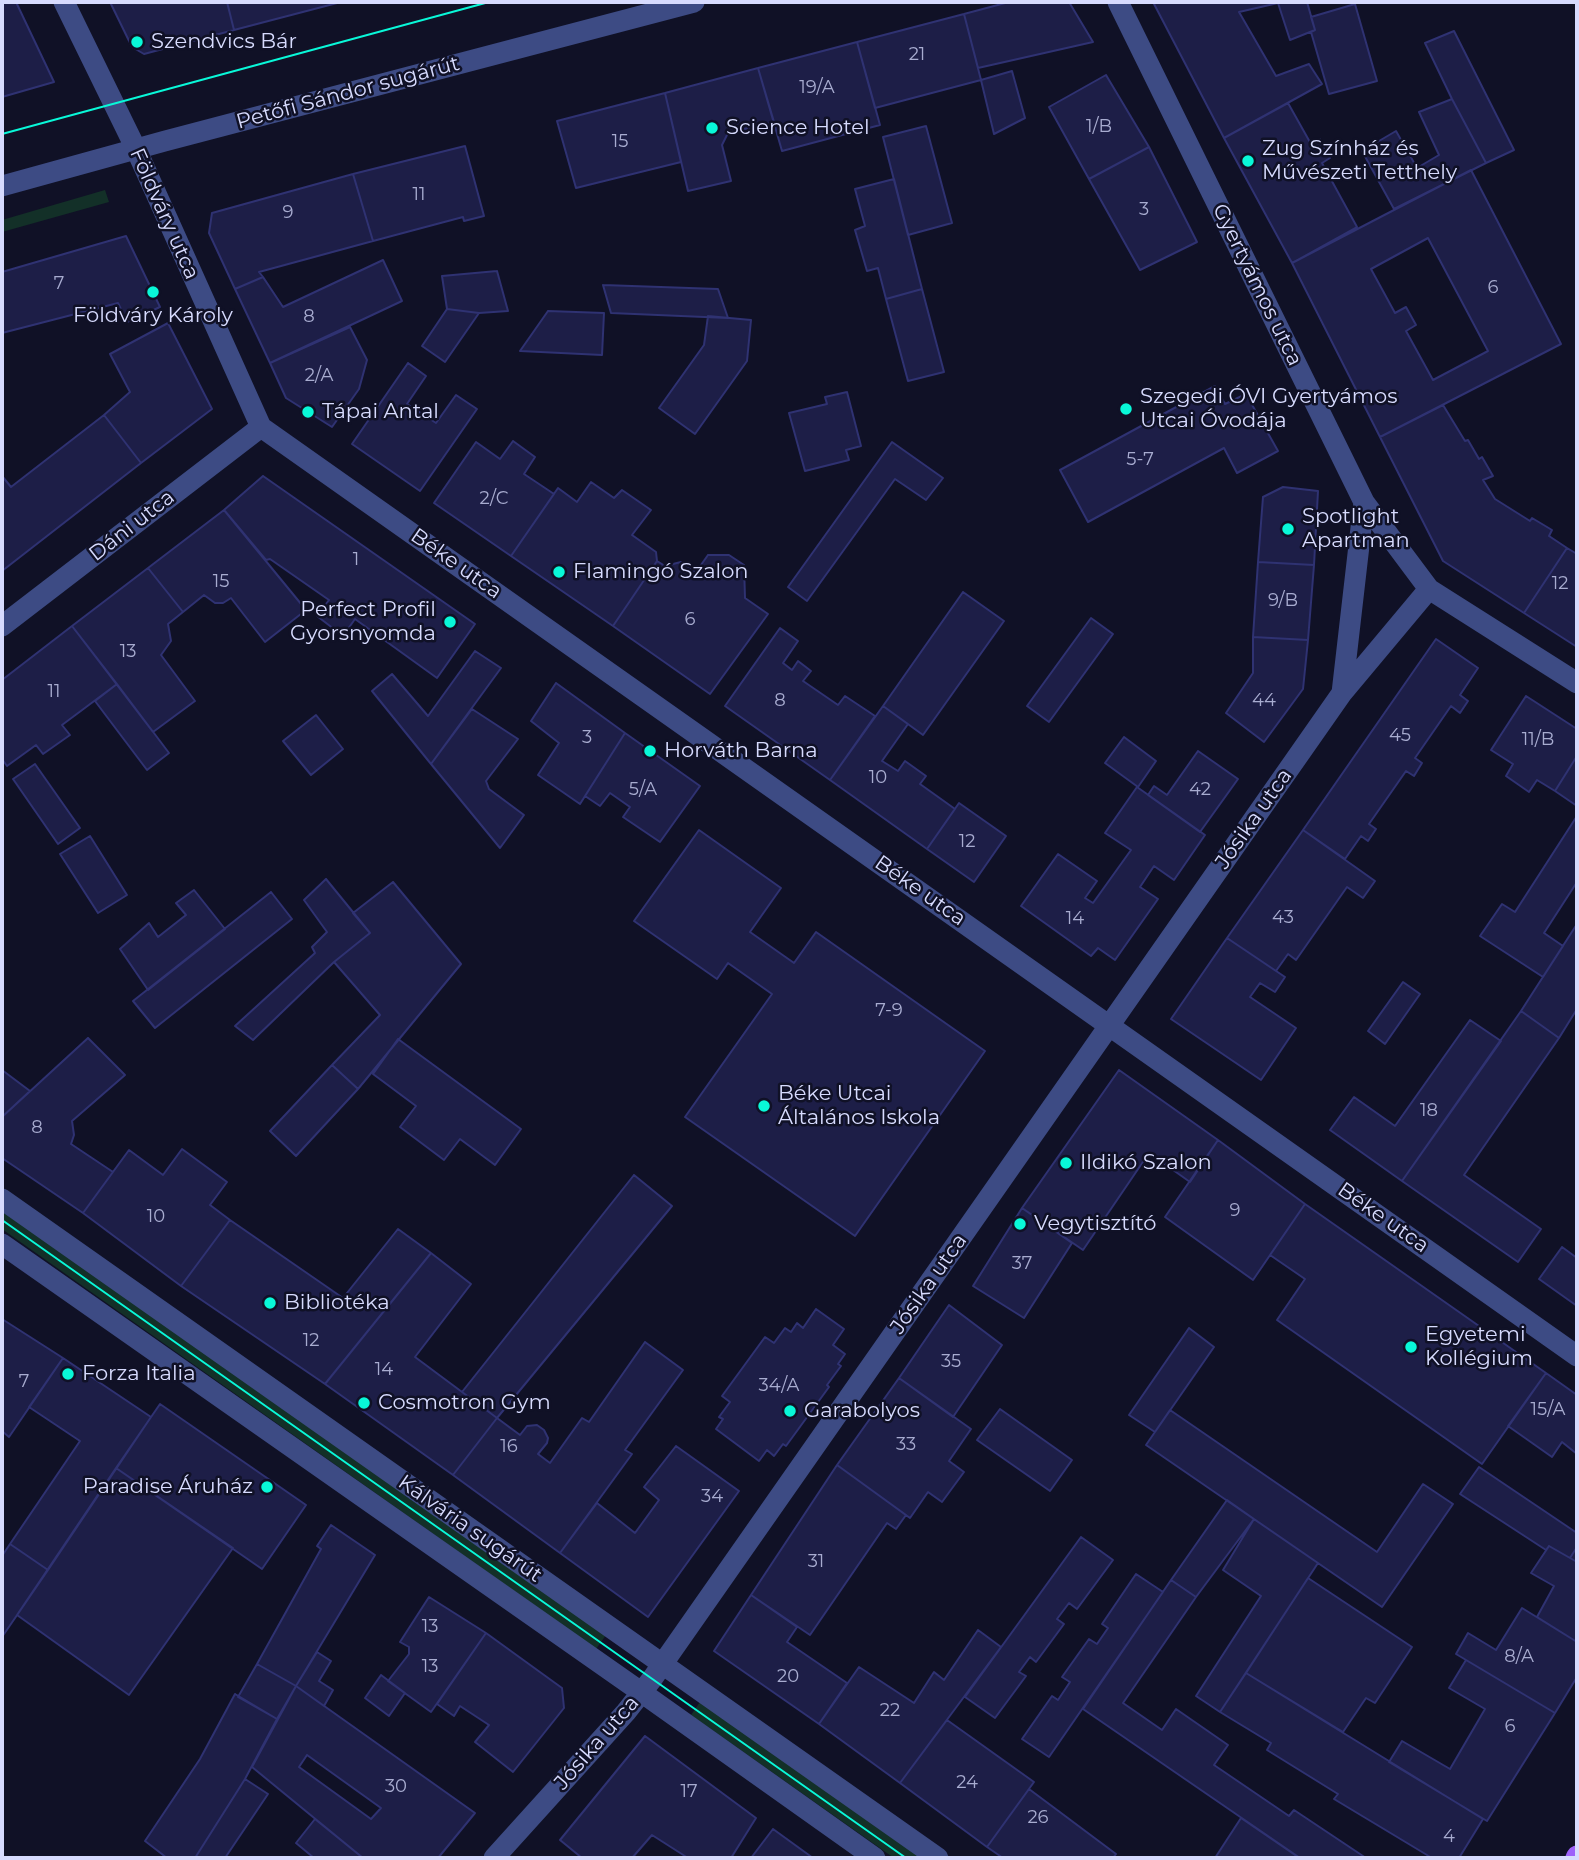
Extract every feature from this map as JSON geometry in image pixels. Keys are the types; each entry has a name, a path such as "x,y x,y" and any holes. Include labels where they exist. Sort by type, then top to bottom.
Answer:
{"street":[{"name":"Földváry utca","path":"64,2 135,149 261,427"},
{"name":"Petőfi Sándor sugárút","path":"2,186 694,2"},
{"name":"Gyertyámos utca","path":"1118,2 1364,502 1429,589 1577,683"},
{"name":"Dáni utca","path":"2,626 261,427"},
{"name":"Béke utca","path":"261,427 1577,1356"},
{"name":"Jósika utca","path":"1342,693 1364,502"},
{"name":"Jósika utca","path":"494,1858 642,1692 662,1665 1342,693 1429,589"},
{"name":"Kálvária sugárút","path":"2,1199 938,1858"},
{"name":"Kálvária sugárút","path":"2,1244 875,1858"}],"green space":[{"path":"105,190 109,202 2,232 2,220"},
{"path":"2,1209 606,1635 596,1649 2,1229"},
{"path":"700,1702 921,1858 894,1858 691,1715"}],"building":[{"path":"2,2 16,2 54,82 2,97"},
{"path":"110,2 227,2 234,30 144,54 132,47"},
{"path":"227,2 341,2 234,30"},
{"path":"1009,2 1069,2 1093,42 978,68 964,14"},
{"path":"1153,2 1307,2 1315,30 1290,40 1278,3 1239,12 1276,76 1309,64 1322,84 1224,138"},
{"path":"1355,4 1377,81 1329,94 1311,32 1315,30 1311,17"},
{"path":"964,14 981,80 875,108 857,42"},
{"path":"1454,31 1514,150 1486,163 1425,43"},
{"path":"857,42 880,125 782,151 758,68"},
{"name":"Science Hotel","path":"758,68 774,122 728,133 722,145 731,181 688,191 665,93"},
{"path":"1012,71 1025,118 994,134 981,80"},
{"path":"1106,75 1149,147 1089,179 1049,107"},
{"path":"665,93 681,162 576,188 557,121"},
{"path":"1452,99 1486,163 1394,209 1362,151 1396,131 1417,168 1439,155 1419,112"},
{"path":"1288,103 1311,144 1320,139 1330,158 1322,163 1357,227 1292,263 1224,138"},
{"path":"926,126 952,223 908,235 883,137"},
{"path":"465,146 484,216 464,221 463,217 373,241 353,174"},
{"path":"1149,147 1197,242 1140,270 1089,179"},
{"path":"1471,170 1561,344 1380,437 1292,263","holes":["1428,238 1488,351 1433,380 1406,331 1416,325 1406,307 1395,313 1371,269"]},
{"path":"353,174 373,241 259,272 263,277 235,289 209,233 212,213"},
{"path":"894,179 922,289 886,299 878,268 867,271 855,230 865,226 855,189"},
{"path":"126,236 160,307 127,322 118,303 2,333 2,272"},
{"path":"383,260 402,301 270,363 235,289 263,277 283,307"},
{"path":"497,271 508,311 479,313 447,309 442,276"},
{"path":"603,285 718,289 728,318 611,313"},
{"path":"922,289 944,372 908,381 886,299"},
{"path":"447,309 479,313 445,362 422,346"},
{"path":"548,311 604,313 602,355 520,351"},
{"path":"708,316 751,320 747,361 695,434 659,408 704,345"},
{"path":"168,323 212,409 141,463 104,415 130,392 110,354"},
{"path":"350,327 367,360 359,389 332,427 286,398 270,363"},
{"path":"408,363 426,376 407,404 436,423 456,395 477,409 420,491 352,444"},
{"path":"1215,386 1225,404 1246,394 1278,451 1237,473 1224,448 1088,522 1060,470"},
{"path":"847,392 861,446 846,450 849,460 805,471 789,413 827,404 825,397"},
{"path":"1443,405 1465,441 1468,440 1479,459 1482,457 1493,476 1483,480 1495,499 1530,521 1532,518 1552,530 1549,536 1567,548 1524,613 1443,561 1380,437"},
{"path":"104,415 141,463 2,571 2,476 11,487"},
{"path":"513,441 535,457 524,474 554,494 511,556 434,503 476,442 500,459"},
{"path":"892,442 943,478 926,500 895,479 807,601 788,587"},
{"path":"263,476 475,624 437,678 355,619 343,636 317,616 329,600 270,559 266,560 224,510"},
{"path":"591,482 614,498 622,490 651,510 632,535 656,552 657,561 613,626 511,556 558,488 577,502"},
{"name":"Spotlight Apartman","path":"1283,487 1318,491 1314,565 1258,562 1263,497"},
{"path":"224,510 306,610 265,642 231,598 223,603 215,603 204,595 183,612 148,568"},
{"path":"1567,548 1577,554 1577,647 1524,613"},
{"path":"708,555 729,555 744,565 745,598 768,614 710,694 613,626 657,561 665,566 681,562 696,572"},
{"path":"1258,562 1314,565 1308,640 1253,637"},
{"path":"148,568 183,612 168,624 171,641 161,655 195,701 153,732 72,626"},
{"path":"963,592 1004,621 923,735 883,706"},
{"path":"1091,618 1113,634 1049,722 1027,706"},
{"path":"72,626 117,684 62,725 70,735 43,754 36,745 7,766 2,759 2,680"},
{"path":"780,628 798,641 783,663 792,670 798,661 811,671 803,681 838,705 845,696 875,716 830,780 725,706"},
{"path":"1253,637 1308,640 1303,689 1264,742 1226,713 1253,673"},
{"path":"1436,639 1478,668 1460,695 1468,701 1460,713 1451,706 1415,758 1422,763 1414,776 1406,771 1369,824 1376,829 1368,841 1361,836 1345,859 1303,830"},
{"path":"475,651 501,668 431,764 372,691 392,674 428,716"},
{"path":"556,683 625,733 580,804 538,775 559,743 531,721"},
{"path":"117,684 169,753 147,770 95,701"},
{"path":"1526,696 1577,729 1577,756 1555,791 1537,780 1529,792 1506,776 1513,764 1491,750"},
{"path":"883,706 908,724 882,761 898,771 905,761 926,776 920,784 955,809 927,849 830,780"},
{"path":"472,709 518,739 486,781 489,789 524,815 500,848 431,764"},
{"path":"316,715 343,749 311,775 283,741"},
{"path":"625,733 700,786 660,842 623,817 630,807 610,793 600,806 585,796"},
{"path":"1124,737 1156,761 1138,787 1105,763"},
{"path":"1198,751 1238,779 1200,832 1148,795 1154,786 1167,795"},
{"path":"1577,756 1577,806 1555,791"},
{"path":"35,764 80,828 58,844 13,779"},
{"path":"1137,787 1205,835 1174,880 1154,866 1140,887 1158,899 1115,960 1098,948 1091,956 1021,906 1058,854 1097,881 1085,898 1093,903 1131,850 1105,833"},
{"path":"959,803 1006,836 974,882 927,849"},
{"path":"1577,816 1577,882 1544,933 1563,946 1543,977 1480,936 1502,904 1515,912"},
{"path":"699,830 781,888 750,932 794,963 816,932 985,1051 855,1236 685,1117 772,994 728,963 717,979 634,921"},
{"path":"1303,830 1375,881 1363,898 1347,887 1296,960 1288,954 1276,971 1227,938"},
{"path":"90,836 127,895 98,913 60,854"},
{"path":"326,879 370,933 334,962 253,1040 235,1026 315,953 312,947 327,932 304,900"},
{"path":"393,882 461,964 358,1089 332,1065 380,1015 334,962 370,933 353,913"},
{"path":"194,890 225,929 148,990 120,949 149,923 158,937 186,915 176,903"},
{"path":"271,892 292,919 155,1028 133,1001"},
{"path":"1577,924 1577,1009 1559,1038 1521,1011"},
{"path":"1227,938 1285,977 1275,992 1260,983 1250,997 1296,1028 1261,1080 1171,1019"},
{"path":"1403,982 1420,994 1385,1044 1368,1031"},
{"path":"1521,1011 1559,1038 1464,1175 1541,1229 1518,1262 1402,1181"},
{"path":"1470,1020 1501,1041 1402,1181 1330,1130 1354,1097 1395,1126"},
{"path":"88,1038 125,1075 72,1121 74,1135 71,1144 113,1172 83,1213 2,1158 2,1117"},
{"path":"398,1039 521,1129 495,1165 460,1139 444,1160 400,1127 416,1106 373,1074"},
{"path":"332,1065 358,1089 296,1156 270,1131"},
{"path":"2,1070 30,1091 2,1117"},
{"path":"1119,1070 1218,1140 1190,1182 1149,1153 1083,1250 1022,1208"},
{"path":"1218,1140 1305,1204 1253,1280 1165,1217"},
{"path":"182,1149 227,1182 210,1205 230,1220 181,1286 83,1213 129,1150 163,1175"},
{"path":"634,1175 672,1206 497,1418 462,1392"},
{"name":"Egyetemi Kollégium","path":"1305,1204 1546,1373 1482,1464 1277,1320 1305,1279 1270,1255"},
{"path":"1022,1208 1072,1243 1024,1318 973,1286"},
{"path":"230,1220 343,1298 398,1229 431,1253 325,1384 181,1286"},
{"path":"1562,1247 1577,1258 1577,1306 1539,1279"},
{"path":"431,1253 471,1284 415,1357 497,1418 453,1475 325,1384"},
{"path":"949,1305 1002,1345 953,1417 899,1378"},
{"path":"816,1309 844,1329 833,1345 845,1354 838,1364 841,1366 786,1446 783,1444 774,1456 767,1450 759,1461 716,1429 723,1419 719,1417 730,1402 722,1396 765,1337 774,1343 785,1328 791,1332 797,1323 803,1328"},
{"path":"2,1319 63,1358 9,1437 2,1431"},
{"path":"1189,1328 1214,1347 1155,1432 1129,1415"},
{"path":"645,1342 683,1370 625,1450 632,1454 560,1553 453,1475 497,1418 520,1435 527,1426 537,1425 544,1430 547,1443 538,1454 550,1463 582,1418 589,1422"},
{"path":"63,1358 151,1417 48,1570 10,1544 80,1441 29,1407"},
{"path":"1546,1373 1577,1395 1577,1454 1562,1442 1552,1457 1508,1426"},
{"path":"899,1378 971,1429 949,1461 964,1472 942,1502 928,1492 910,1518 837,1465"},
{"path":"160,1404 306,1505 262,1569 116,1468"},
{"path":"1000,1409 1072,1460 1050,1491 977,1440"},
{"path":"1170,1410 1377,1552 1423,1484 1453,1504 1382,1607 1146,1445"},
{"path":"676,1446 739,1491 648,1617 560,1553 597,1503 635,1533 659,1500 644,1487"},
{"path":"837,1465 906,1515 896,1529 887,1523 810,1635 751,1595"},
{"path":"1479,1467 1577,1533 1577,1547 1570,1558 1549,1546 1546,1550 1460,1494"},
{"path":"116,1468 233,1548 129,1695 17,1615"},
{"path":"1227,1500 1254,1519 1196,1597 1171,1580"},
{"path":"1254,1519 1318,1563 1220,1712 1196,1696 1261,1596 1223,1570"},
{"path":"331,1525 375,1555 296,1686 257,1664 321,1549 317,1546"},
{"path":"1081,1537 1113,1560 1077,1609 1069,1603 1057,1619 1064,1624 1036,1662 1030,1657 1019,1672 1026,1676 995,1718 965,1697"},
{"path":"10,1544 48,1570 2,1637 2,1556"},
{"path":"1549,1546 1577,1562 1577,1642 1537,1617 1554,1586 1531,1573"},
{"path":"1577,1547 1577,1562 1570,1558"},
{"path":"1136,1574 1163,1592 1049,1757 1022,1739 1052,1696 1058,1700 1070,1682 1062,1677 1089,1639 1097,1644 1108,1628 1102,1624"},
{"path":"1308,1578 1412,1647 1375,1703 1366,1698 1343,1732 1246,1673"},
{"path":"1171,1580 1196,1597 1123,1703 1162,1730 1176,1709 1228,1745 1214,1765 1289,1816 1294,1810 1366,1858 1300,1858 1083,1709"},
{"path":"751,1595 797,1627 787,1642 847,1683 819,1724 714,1651"},
{"path":"429,1597 486,1633 431,1712 388,1681 409,1654 409,1647 400,1642"},
{"path":"1522,1608 1577,1642 1577,1677 1555,1713 1456,1654 1468,1633 1496,1650"},
{"path":"978,1630 1001,1647 900,1783 819,1724 859,1667 914,1703 934,1672 944,1680"},
{"path":"486,1633 562,1688 564,1708 513,1772 475,1742 489,1725 460,1706 454,1716 437,1704"},
{"path":"317,1652 331,1661 319,1681 333,1690 324,1706 296,1686"},
{"path":"1466,1660 1555,1713 1487,1821 1389,1762 1402,1741 1450,1769 1485,1709 1449,1688"},
{"path":"257,1664 296,1686 277,1719 238,1697"},
{"path":"1246,1673 1483,1819 1459,1858 1432,1858 1334,1799 1338,1794 1267,1750 1271,1743 1220,1712"},
{"path":"381,1675 405,1693 389,1716 365,1698"},
{"path":"296,1686 475,1813 438,1858 363,1858 252,1767","holes":["307,1755 381,1808 371,1819 299,1767"]},
{"path":"235,1694 277,1719 245,1779 195,1858 167,1858 145,1841 200,1759"},
{"path":"947,1720 1034,1782 987,1847 900,1783"},
{"path":"645,1736 756,1818 731,1858 688,1858 652,1835 632,1858 582,1858 560,1840"},
{"path":"245,1779 268,1794 225,1858 195,1858"},
{"path":"1029,1789 1116,1854 1113,1858 1003,1858 987,1847"},
{"path":"1241,1818 1298,1857 1215,1858"},
{"path":"315,1819 363,1858 314,1858 296,1843"},
{"path":"773,1829 813,1858 751,1858"}],"tram line":[{"path":"2,134 489,2"},
{"path":"2,1220 906,1858"}],"place":[{"name":"Szendvics Bár","path":"137,42"},
{"name":"Science Hotel","path":"712,128"},
{"name":"Zug Színház és Művészeti Tetthely","path":"1248,161"},
{"name":"Földváry Károly","path":"153,292"},
{"name":"Szegedi ÓVI Gyertyámos Utcai Óvodája","path":"1126,409"},
{"name":"Tápai Antal","path":"308,412"},
{"name":"Spotlight Apartman","path":"1288,529"},
{"name":"Flamingó Szalon","path":"559,572"},
{"name":"Perfect Profil Gyorsnyomda","path":"450,622"},
{"name":"Horváth Barna","path":"650,751"},
{"name":"Béke Utcai Általános Iskola","path":"764,1106"},
{"name":"Ildikó Szalon","path":"1066,1163"},
{"name":"Vegytisztító","path":"1020,1224"},
{"name":"Bibliotéka","path":"270,1303"},
{"name":"Egyetemi Kollégium","path":"1411,1347"},
{"name":"Forza Italia","path":"68,1374"},
{"name":"Cosmotron Gym","path":"364,1403"},
{"name":"Garabolyos","path":"790,1411"},
{"name":"Paradise Áruház","path":"267,1487"}]}
